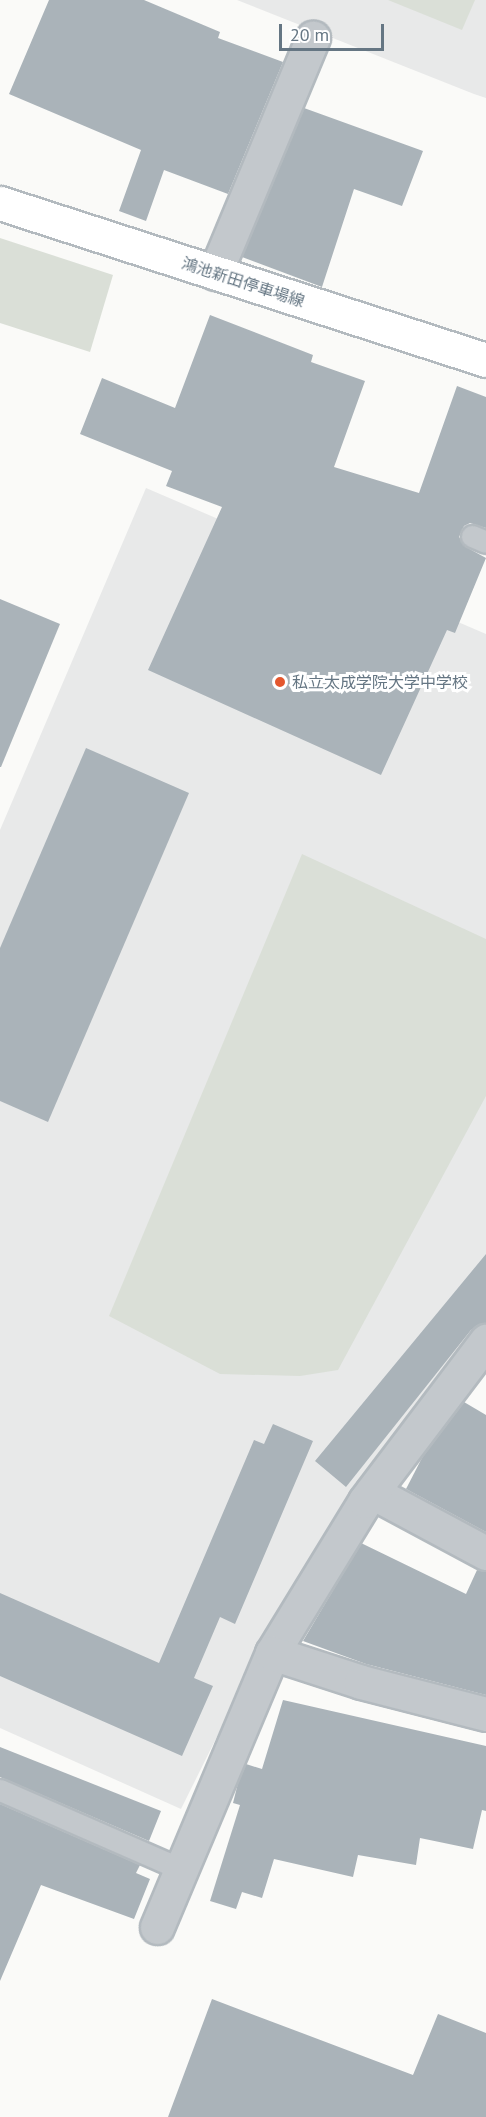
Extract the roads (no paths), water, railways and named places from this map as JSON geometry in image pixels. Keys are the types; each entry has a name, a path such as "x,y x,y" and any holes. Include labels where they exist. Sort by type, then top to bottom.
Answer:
{"main road":[{"name":"鴻池新田停車場線","path":"0,203 486,360"}],"street":[{"path":"214,273 313,38"},
{"path":"157,1927 272,1653 372,1492 481,1357"},
{"path":"372,1492 486,1553"},
{"path":"272,1653 361,1682 486,1714"}],"lane":[{"path":"0,1790 181,1869"}],"place":[{"name":"私立太成学院大学中学校","path":"280,682"}]}
